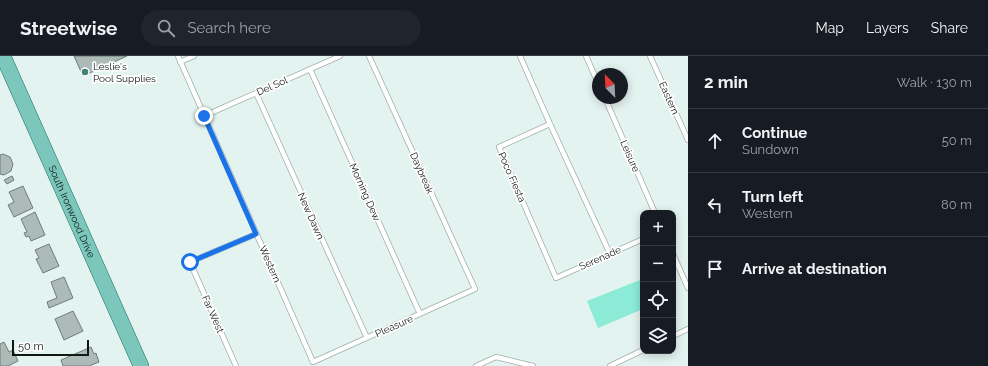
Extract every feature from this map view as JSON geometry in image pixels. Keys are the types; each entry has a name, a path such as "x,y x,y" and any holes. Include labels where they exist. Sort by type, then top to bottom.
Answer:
{"main road":[{"name":"South Ironwood Drive","path":"3,56 141,366"}],"lane":[{"name":"Western","path":"178,56 313,362"},
{"path":"180,62 194,56"},
{"name":"Del Sol","path":"204,116 340,56"},
{"name":"Daybreak","path":"370,56 475,290"},
{"path":"520,56 610,254"},
{"path":"586,56 592,70"},
{"name":"Eastern","path":"650,56 688,140"},
{"name":"Morning Dew","path":"310,69 420,314"},
{"name":"New Dawn","path":"256,93 367,338"},
{"name":"Leisure","path":"608,104 654,210"},
{"name":"Poco Fiesta","path":"550,124 499,148 556,278"},
{"name":"Far West","path":"236,366 190,262 256,234"},
{"name":"Serenade","path":"556,278 640,240"},
{"path":"676,261 688,288"},
{"name":"Pleasure","path":"313,362 475,290"},
{"path":"676,335 688,329"},
{"path":"610,366 640,351"},
{"path":"476,366 496,357 522,365 533,366"}],"green space":[{"path":"640,280 640,310 598,328 587,301"}],"building":[{"path":"74,56 127,56 83,76"},
{"path":"3,154 10,157 13,164 11,171 4,175 0,174 0,155"},
{"path":"12,176 14,180 7,184 4,180"},
{"path":"23,186 33,208 14,217 8,205 14,202 9,192"},
{"path":"35,212 45,235 31,241 29,236 26,237 24,233 27,232 21,219"},
{"path":"49,244 59,266 43,273 36,259 39,258 35,250"},
{"path":"64,277 73,298 49,308 47,302 57,298 51,282"},
{"path":"73,311 83,331 64,340 55,319"},
{"path":"4,342 9,352 13,350 18,361 8,366 0,366 0,344"},
{"path":"91,347 94,354 96,353 99,362 89,366 63,366 61,360"}],"place":[{"name":"Leslie's Pool Supplies","path":"85,72"}],"route":[{"path":"190,262 256,234 204,116"}]}
